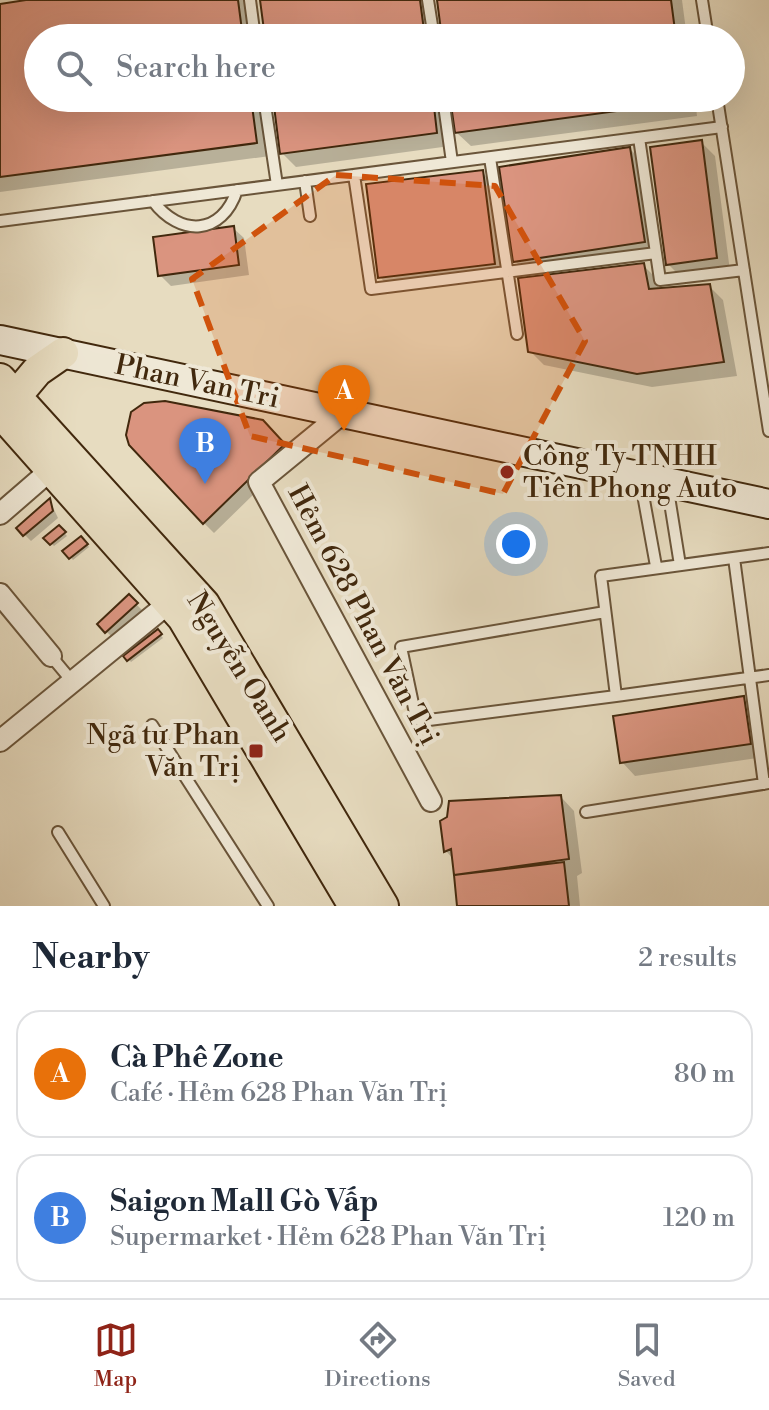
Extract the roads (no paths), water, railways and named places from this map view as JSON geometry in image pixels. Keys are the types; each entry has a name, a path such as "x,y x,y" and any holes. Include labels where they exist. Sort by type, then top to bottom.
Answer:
{"main road":[{"path":"0,323 347,405 769,486"},
{"name":"Phan Van Tri","path":"0,340 347,405 769,504"},
{"path":"5,396 63,353"},
{"name":"Nguyễn Oanh","path":"5,396 53,468 170,602 199,643 362,902"},
{"name":"Nguyễn Oanh","path":"5,396 204,604 362,902"}],"street":[{"name":"Hẻm 628 Phan Văn Trị","path":"347,405 259,482 431,801"},
{"path":"0,514 53,468"},
{"path":"0,594 51,656"},
{"path":"0,741 170,602"}],"lane":[{"path":"250,0 253,24"},
{"path":"428,0 432,24"},
{"path":"702,0 706,24"},
{"path":"266,112 277,185"},
{"path":"445,112 452,162"},
{"path":"719,112 769,431"},
{"path":"0,221 722,127"},
{"path":"639,138 660,280 744,270"},
{"path":"490,158 517,334"},
{"path":"354,175 371,289 656,253"},
{"path":"305,181 310,216"},
{"path":"153,201 166,219 188,226 211,225 231,209 237,190"},
{"path":"653,479 680,565"},
{"path":"653,479 656,566"},
{"path":"616,696 601,576 656,566 769,553"},
{"path":"586,812 767,784 734,558"},
{"path":"605,612 401,647 416,718 421,721 769,675"},
{"path":"51,656 71,680"},
{"path":"152,725 268,906"},
{"path":"58,832 104,906"}],"place":[{"name":"Cà Phê Zone","path":"344,431"},
{"name":"Công Ty TNHH Tiên Phong Auto","path":"507,472"},
{"name":"Saigon Mall Gò Vấp","path":"205,484"},
{"name":"Ngã tư Phan Văn Trị","path":"256,751"}]}
